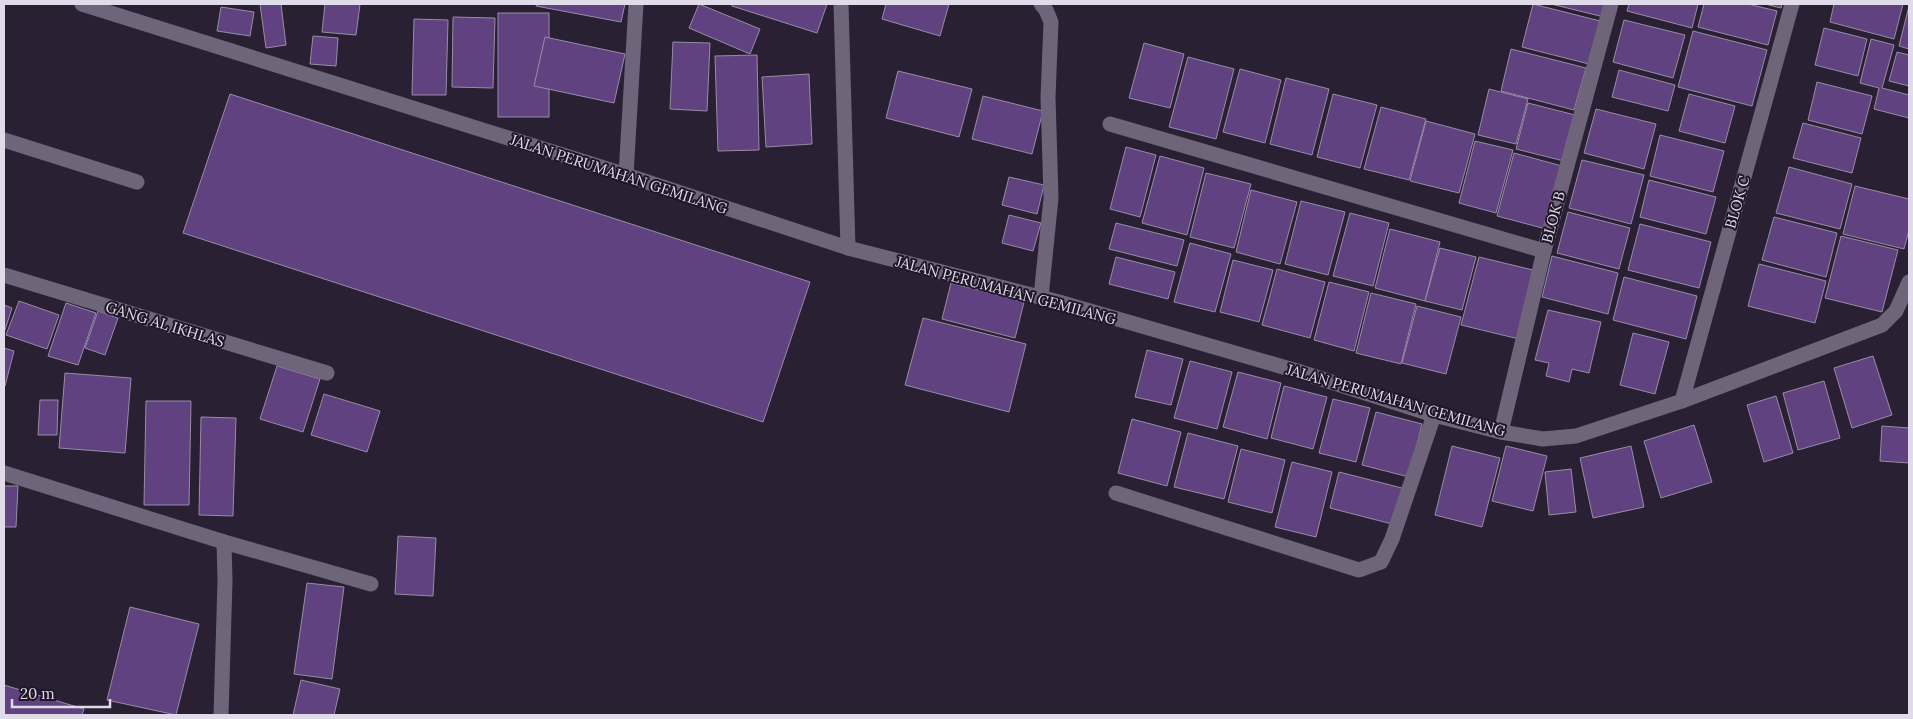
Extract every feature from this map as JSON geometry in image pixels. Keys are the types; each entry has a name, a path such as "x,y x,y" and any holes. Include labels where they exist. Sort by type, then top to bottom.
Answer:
{"street":[{"name":"JALAN PERUMAHAN GEMILANG","path":"82,4 626,175 848,248 1041,297 1297,371 1434,415 1543,440 1576,436 1682,401 1882,325 1896,311 1909,282"},
{"path":"626,175 636,4"},
{"path":"841,4 848,248"},
{"path":"1041,4 1051,22 1048,97 1052,198 1041,297"},
{"name":"BLOK B","path":"1502,432 1544,251 1611,4"},
{"name":"BLOK C","path":"1682,401 1792,4"},
{"path":"1110,124 1544,251"},
{"path":"4,140 137,182"},
{"name":"GANG AL IKHLAS","path":"4,275 327,373"},
{"path":"1116,493 1359,570 1381,562 1392,539 1434,415"},
{"path":"4,473 224,542 371,584"},
{"path":"221,715 225,591 224,542"}],"building":[{"path":"260,4 281,4 286,45 266,48"},
{"path":"325,4 360,4 356,35 322,32"},
{"path":"537,4 625,4 621,22 536,6"},
{"path":"699,4 760,29 750,54 689,28"},
{"path":"732,4 827,4 817,33 732,6"},
{"path":"886,4 949,4 940,36 882,19"},
{"path":"1533,4 1600,21 1589,64 1522,47"},
{"path":"1551,4 1608,4 1604,17"},
{"path":"1629,4 1698,4 1692,28 1627,11"},
{"path":"1704,4 1748,4 1777,11 1768,45 1698,27"},
{"path":"1765,4 1782,4 1781,8"},
{"path":"1834,4 1903,4 1894,39 1830,22"},
{"path":"1909,6 1909,49 1899,46"},
{"path":"221,7 254,12 250,36 217,31"},
{"path":"498,13 549,13 549,117 498,117"},
{"path":"453,17 495,18 493,88 452,87"},
{"path":"414,19 448,20 446,95 412,95"},
{"path":"1624,20 1685,35 1673,78 1613,62"},
{"path":"1824,28 1867,39 1858,76 1815,65"},
{"path":"1693,31 1767,50 1752,106 1678,87"},
{"path":"313,36 338,38 336,66 310,64"},
{"path":"545,37 625,54 614,103 534,86"},
{"path":"1871,39 1894,45 1882,88 1909,95 1909,118 1874,109 1879,88 1860,83"},
{"path":"673,42 710,43 707,111 670,109"},
{"path":"1144,43 1184,54 1170,108 1129,98"},
{"path":"1511,49 1586,68 1574,110 1501,91"},
{"path":"1897,52 1909,55 1909,86 1889,81"},
{"path":"757,55 759,150 718,151 715,56"},
{"path":"1188,57 1234,69 1216,139 1169,127"},
{"path":"1240,69 1281,80 1265,143 1223,132"},
{"path":"1619,70 1675,85 1668,111 1612,97"},
{"path":"898,71 972,89 959,137 886,118"},
{"path":"809,74 812,144 766,147 762,77"},
{"path":"1286,78 1329,89 1312,155 1270,144"},
{"path":"1817,82 1872,96 1862,134 1808,120"},
{"path":"1489,89 1528,99 1516,144 1478,135"},
{"path":"230,94 810,282 763,422 183,233"},
{"path":"1333,94 1377,105 1360,168 1317,157"},
{"path":"1689,94 1735,106 1725,143 1679,131"},
{"path":"983,96 1043,111 1032,154 972,139"},
{"path":"1528,103 1575,115 1564,161 1516,149"},
{"path":"1381,107 1426,119 1409,180 1364,169"},
{"path":"1596,109 1656,124 1644,169 1584,153"},
{"path":"1426,121 1475,134 1459,193 1410,181"},
{"path":"1803,123 1861,138 1852,173 1793,158"},
{"path":"1660,135 1724,151 1713,192 1650,176"},
{"path":"1475,141 1513,150 1496,213 1459,203"},
{"path":"1126,147 1156,155 1140,217 1110,209"},
{"path":"1514,153 1562,166 1546,229 1497,216"},
{"path":"1160,156 1204,168 1187,235 1142,223"},
{"path":"1582,160 1644,175 1631,224 1569,208"},
{"path":"1789,167 1852,184 1840,229 1776,213"},
{"path":"1206,173 1251,184 1234,248 1190,237"},
{"path":"1009,177 1044,185 1037,214 1002,205"},
{"path":"1649,180 1716,197 1706,234 1640,217"},
{"path":"1855,186 1909,199 1909,230 1904,249 1843,234"},
{"path":"1251,190 1297,202 1280,264 1236,252"},
{"path":"1301,201 1345,212 1328,275 1285,264"},
{"path":"1568,212 1630,228 1619,269 1557,253"},
{"path":"1350,213 1389,223 1373,286 1333,276"},
{"path":"1009,215 1041,223 1033,251 1002,243"},
{"path":"1774,217 1837,233 1826,277 1762,260"},
{"path":"1116,223 1184,240 1177,266 1109,249"},
{"path":"1640,224 1711,242 1699,288 1628,270"},
{"path":"1390,229 1440,242 1425,301 1375,288"},
{"path":"1841,236 1898,250 1882,312 1825,298"},
{"path":"1190,243 1231,254 1215,312 1174,302"},
{"path":"1440,248 1476,257 1462,310 1425,301"},
{"path":"1552,256 1618,273 1608,314 1542,297"},
{"path":"1116,257 1175,272 1168,299 1109,284"},
{"path":"1479,257 1537,271 1519,339 1461,325"},
{"path":"1233,260 1273,270 1259,322 1220,312"},
{"path":"1759,264 1826,281 1815,323 1748,306"},
{"path":"1277,269 1325,282 1310,338 1262,325"},
{"path":"1624,277 1697,296 1686,339 1613,320"},
{"path":"1329,282 1369,292 1354,351 1314,340"},
{"path":"951,283 1024,302 1015,338 942,319"},
{"path":"1371,293 1416,304 1401,364 1356,353"},
{"path":"19,301 59,315 47,349 6,335"},
{"path":"66,303 96,313 78,365 48,356"},
{"path":"4,305 12,308 4,333"},
{"path":"1417,306 1461,317 1446,374 1402,363"},
{"path":"1548,310 1601,322 1589,373 1572,369 1569,382 1546,376 1549,363 1535,360"},
{"path":"98,311 118,318 105,355 85,348"},
{"path":"923,318 1026,344 1009,412 905,385"},
{"path":"1633,333 1669,342 1655,394 1620,385"},
{"path":"4,348 14,351 5,386 4,386"},
{"path":"1147,350 1183,359 1171,405 1135,397"},
{"path":"1873,356 1892,415 1852,428 1834,368"},
{"path":"1190,361 1232,372 1217,429 1174,418"},
{"path":"277,366 320,379 303,432 260,419"},
{"path":"1238,372 1281,383 1267,439 1223,427"},
{"path":"65,373 131,378 125,453 59,448"},
{"path":"1824,381 1840,438 1798,450 1783,393"},
{"path":"1284,386 1327,397 1313,449 1271,438"},
{"path":"324,394 380,411 367,452 311,435"},
{"path":"1776,396 1793,453 1764,462 1747,405"},
{"path":"1333,399 1370,408 1356,462 1319,453"},
{"path":"40,400 58,400 57,435 38,435"},
{"path":"146,401 191,401 189,505 144,505"},
{"path":"1376,412 1422,424 1409,477 1362,465"},
{"path":"201,417 236,418 233,516 199,515"},
{"path":"1132,419 1181,432 1167,486 1118,473"},
{"path":"1694,425 1712,482 1661,498 1644,441"},
{"path":"1882,426 1909,428 1909,463 1880,461"},
{"path":"1188,433 1238,446 1224,499 1174,487"},
{"path":"1452,446 1500,458 1482,527 1435,515"},
{"path":"1506,446 1547,456 1533,511 1492,501"},
{"path":"1631,446 1644,507 1593,518 1580,458"},
{"path":"1241,449 1285,460 1272,513 1228,502"},
{"path":"1292,462 1332,472 1316,537 1275,527"},
{"path":"1571,469 1576,512 1549,515 1545,472"},
{"path":"1339,472 1402,488 1392,524 1330,508"},
{"path":"4,486 18,486 16,527 4,527"},
{"path":"398,536 436,538 433,596 395,594"},
{"path":"307,583 344,587 332,679 294,674"},
{"path":"130,607 199,624 176,715 107,700"},
{"path":"301,680 340,689 334,715 293,715"},
{"path":"4,685 84,709 82,715 4,715"}]}
